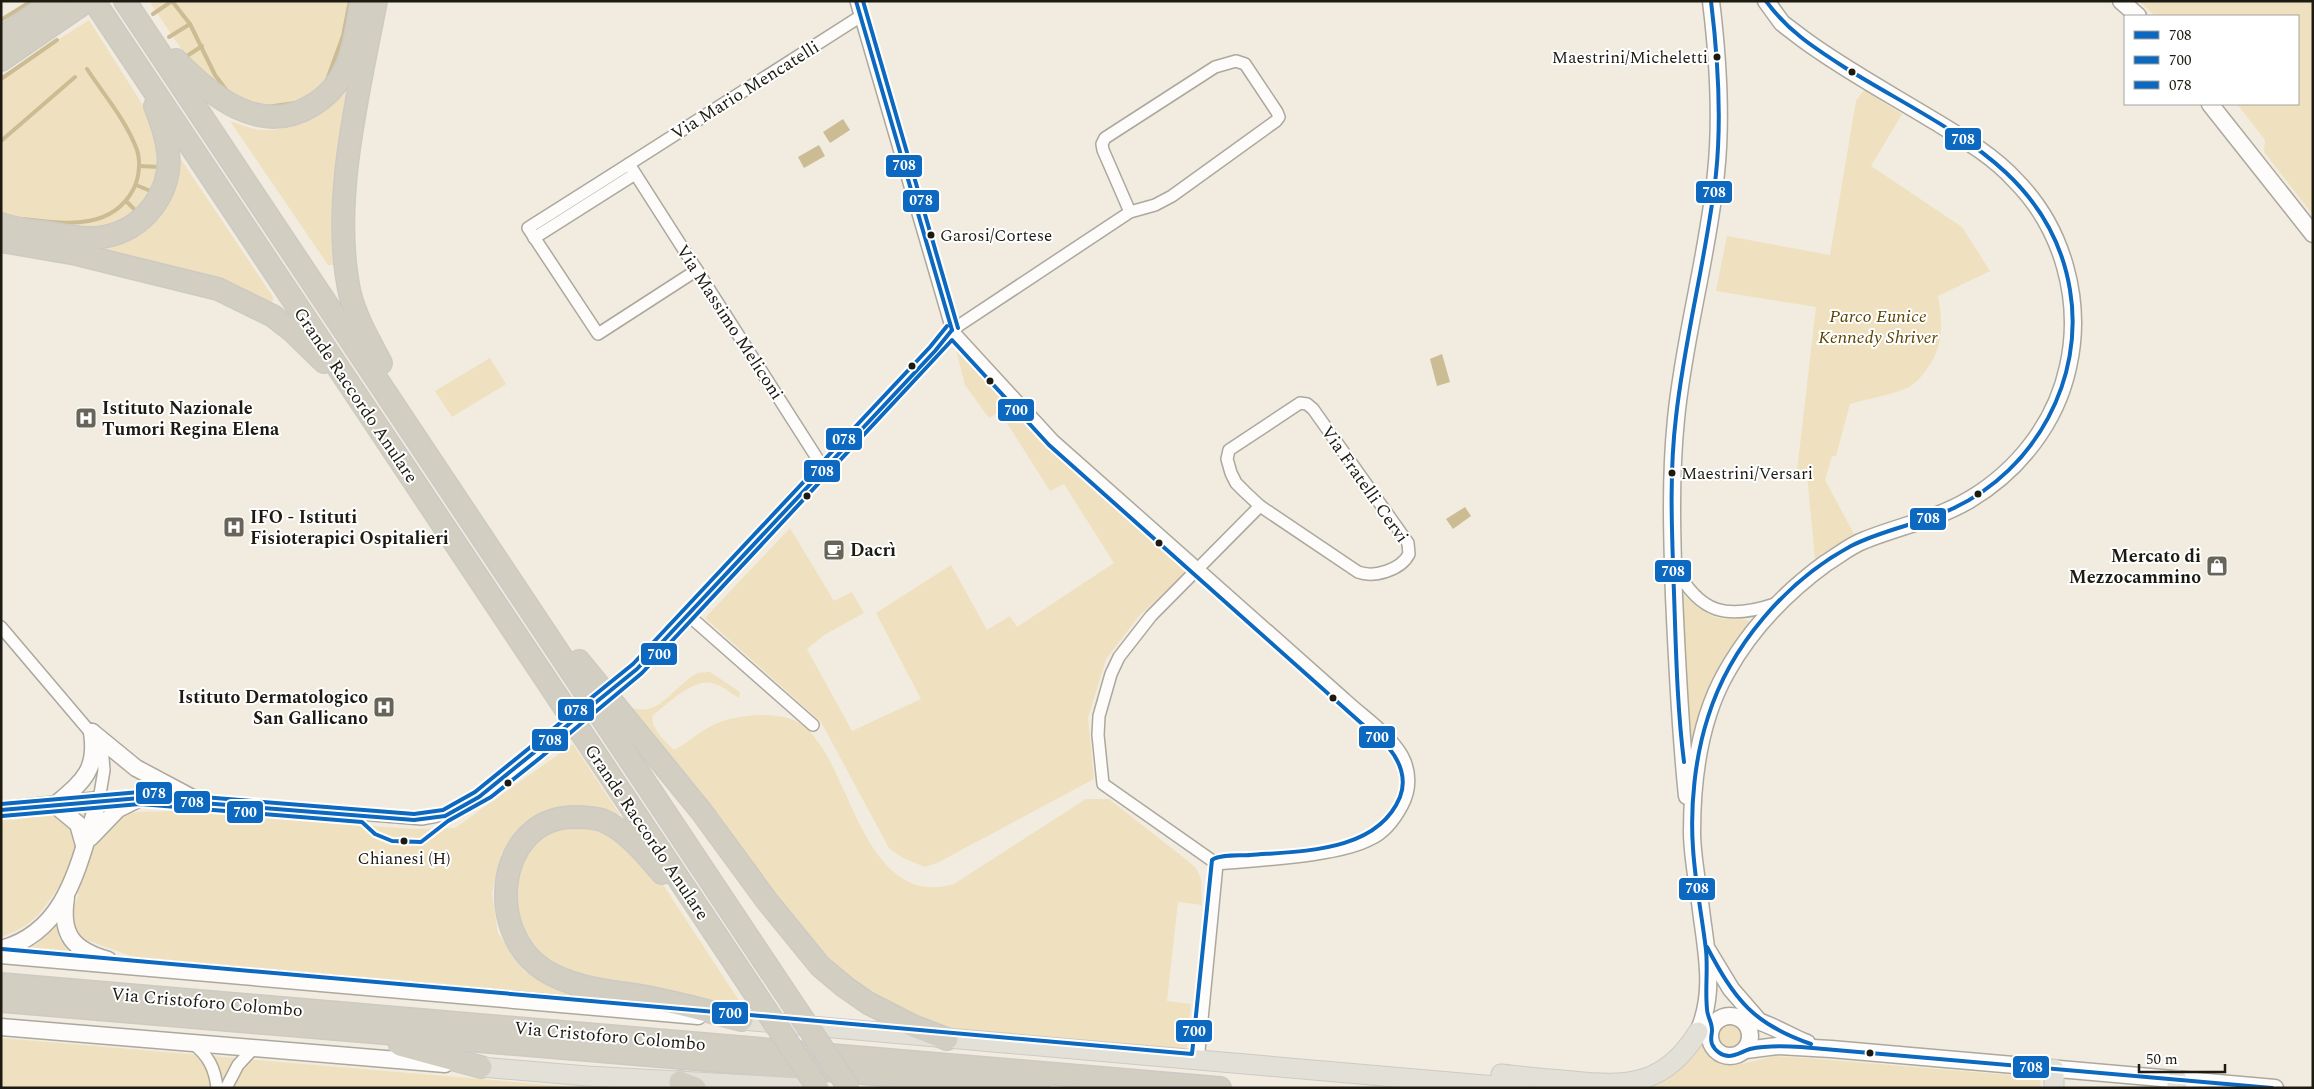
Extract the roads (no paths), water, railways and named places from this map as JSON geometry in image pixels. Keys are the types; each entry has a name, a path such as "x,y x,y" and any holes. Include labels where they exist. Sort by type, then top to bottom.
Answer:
{"highway":[{"path":"5,52 54,1"},
{"path":"5,52 87,1"},
{"name":"Grande Raccordo Anulare","path":"94,1 818,1088"},
{"path":"134,14 192,76 217,97 251,114 278,117 308,108 327,95 339,81 350,56 362,1"},
{"path":"376,1 350,148 343,213 344,259 350,295 358,318 427,454"},
{"name":"Grande Raccordo Anulare","path":"134,14 849,1088"},
{"path":"1,224 80,238 103,237 120,232 136,224 156,203 164,186 168,171 166,140 154,104 130,55"},
{"path":"1,241 76,254 162,274 218,289 244,300 273,316 291,330 356,393"},
{"path":"525,601 588,672 666,767 784,922 820,966 845,988 868,1003 913,1026 948,1039"},
{"path":"716,935 630,839 602,820 568,817 544,824 526,839 510,868 505,904 509,923 519,944 543,969 566,980 610,992 657,999 742,1020"},
{"name":"Via Cristoforo Colombo","path":"1,984 1220,1088"},
{"name":"Via Cristoforo Colombo","path":"1,1001 1040,1088"},
{"path":"334,1029 481,1067"}],"main road":[{"name":"Via Cristoforo Colombo","path":"742,1020 1518,1088"},
{"path":"1337,1073 1358,1068 1381,1066 1600,1084 1630,1083 1652,1077 1668,1067 1684,1053 1706,1024"},
{"path":"481,1067 586,1082 804,1088"},
{"path":"2054,1068 2054,1088"}],"street":[{"path":"856,1 952,330 1049,436 1198,569 1392,743 1403,758 1409,780 1406,797 1396,815 1378,834 1367,841 1326,852 1217,864 1102,784 1098,723 1114,668 1122,652 1142,626 1198,569 1260,506"},
{"path":"1705,944 1749,1019 1750,1044 1741,1054 1728,1056 1716,1051 1710,1040 1706,1024 1708,984 1682,748 1673,564 1672,504 1676,419 1686,342 1708,228 1718,152 1718,86 1711,1"},
{"path":"1692,833 1699,749 1705,720 1726,673 1740,649 1776,604 1816,571 1856,544 1962,504 2005,474 2034,440 2054,408 2068,371 2073,324 2070,288 2062,256 2042,215 2015,179 1988,156 1954,133 1808,43 1782,23 1766,1"},
{"path":"2122,1 2137,15"},
{"name":"Via Mario Mencatelli","path":"534,238 528,228 861,16"},
{"path":"2,809 140,798 373,816 430,818 445,816 470,804 536,753 637,669 952,330 1130,212 1154,205 1172,196 1240,148 1278,118 1278,112 1244,64 1231,61 1215,67 1105,138 1102,144 1103,150 1130,212"},
{"path":"2211,105 2313,234"},
{"path":"628,164 635,174 534,238 598,334 696,270"},
{"name":"Via Massimo Meliconi","path":"635,174 824,469"},
{"name":"Via Fratelli Cervi","path":"1305,403 1319,418 1408,543 1409,554 1404,561 1389,569 1375,575 1366,575 1355,570 1260,506 1236,483 1227,462 1228,453 1234,445 1296,405 1305,403"},
{"path":"1673,564 1693,594 1717,610 1746,613 1776,604"},
{"path":"687,614 812,725"},
{"path":"1,627 92,732 102,746 104,755 102,788 99,800 67,893 52,918 39,932 24,942 1,949"},
{"path":"92,732 136,768 198,801"},
{"path":"55,804 77,786 89,771 94,751 92,732"},
{"path":"1682,748 1690,756 1699,749"},
{"path":"84,845 112,814 126,804 140,798"},
{"path":"55,804 78,824 84,845"},
{"path":"1198,1060 1217,864"},
{"path":"67,893 64,921 68,932 76,944 92,954 144,969"},
{"name":"Via Cristoforo Colombo","path":"1,955 742,1020"},
{"path":"1706,1024 1729,1015 1749,1019 1786,1035 1831,1049"},
{"path":"1,1026 481,1067"},
{"path":"192,1043 204,1053 212,1065 217,1088"},
{"path":"1746,1050 1777,1046 1831,1049 2054,1068 2177,1084 2275,1088"},
{"path":"226,1088 238,1065 253,1049"}],"waterway":[{"path":"172,1 190,24 215,75 227,91"},
{"path":"153,14 172,1"},
{"path":"327,80 343,36 350,1"},
{"path":"1,20 30,2"},
{"path":"169,37 190,24"},
{"path":"1,79 57,40"},
{"path":"184,58 202,46"},
{"path":"23,219 69,223 98,219 112,213 123,203 135,186 139,165 137,150 121,118 87,69"},
{"path":"1,141 75,77"},
{"path":"267,107 295,103"},
{"path":"139,166 159,167"},
{"path":"136,185 153,192"},
{"path":"126,201 138,213"}],"place":[{"name":"Maestrini/Micheletti","path":"1717,57"},
{"name":"Garosi/Cortese","path":"931,235"},
{"name":"Istituto Nazionale Tumori Regina Elena","path":"86,418"},
{"name":"Maestrini/Versari","path":"1672,473"},
{"name":"IFO - Istituti Fisioterapici Ospitalieri","path":"234,527"},
{"name":"Dacrì","path":"834,550"},
{"name":"Mercato di Mezzocammino","path":"2217,566"},
{"name":"Istituto Dermatologico San Gallicano","path":"384,707"},
{"name":"Chianesi (H)","path":"404,841"}],"park label":[{"name":"Parco Eunice Kennedy Shriver","path":"1878,326"}]}
